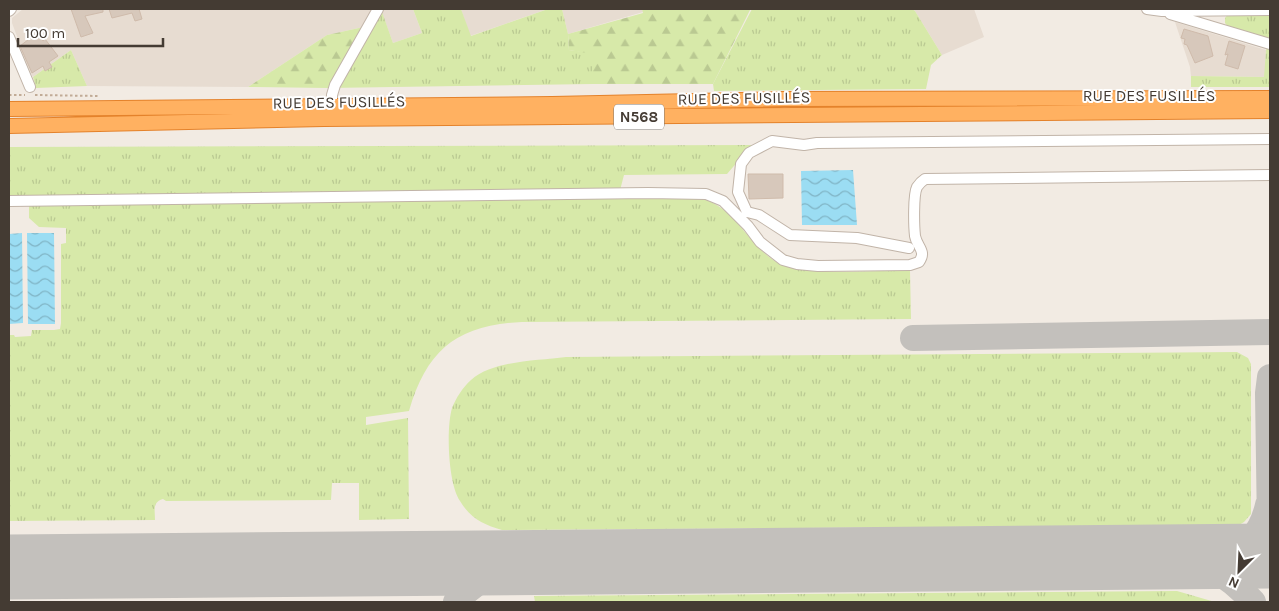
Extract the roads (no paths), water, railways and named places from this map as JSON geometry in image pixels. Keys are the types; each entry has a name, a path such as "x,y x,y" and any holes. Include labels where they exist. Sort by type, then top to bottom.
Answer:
{"highway":[{"name":"RUE DES FUSILLÉS","path":"9,109 552,104 784,99 1270,98"},
{"name":"RUE DES FUSILLÉS","path":"9,126 344,119 1270,111"}],"street":[{"path":"332,105 335,85 378,9"},
{"path":"1147,9 1162,11 1270,10"},
{"path":"1162,11 1270,44"},
{"path":"9,37 30,87"},
{"path":"1270,139 914,141 804,144 772,141 749,153 742,164 738,192 743,215 760,242 783,260 797,264 818,266 910,265 919,262 922,254 921,247 915,236 915,197 916,188 926,179 1270,175"},
{"path":"9,201 648,193 706,194 723,201 743,215 760,215 790,235 857,238 909,248"}],"water":[{"path":"853,170 857,225 802,225 801,171"},
{"path":"22,233 23,323 9,324 9,234"},
{"path":"27,233 54,233 55,324 28,324"}]}
